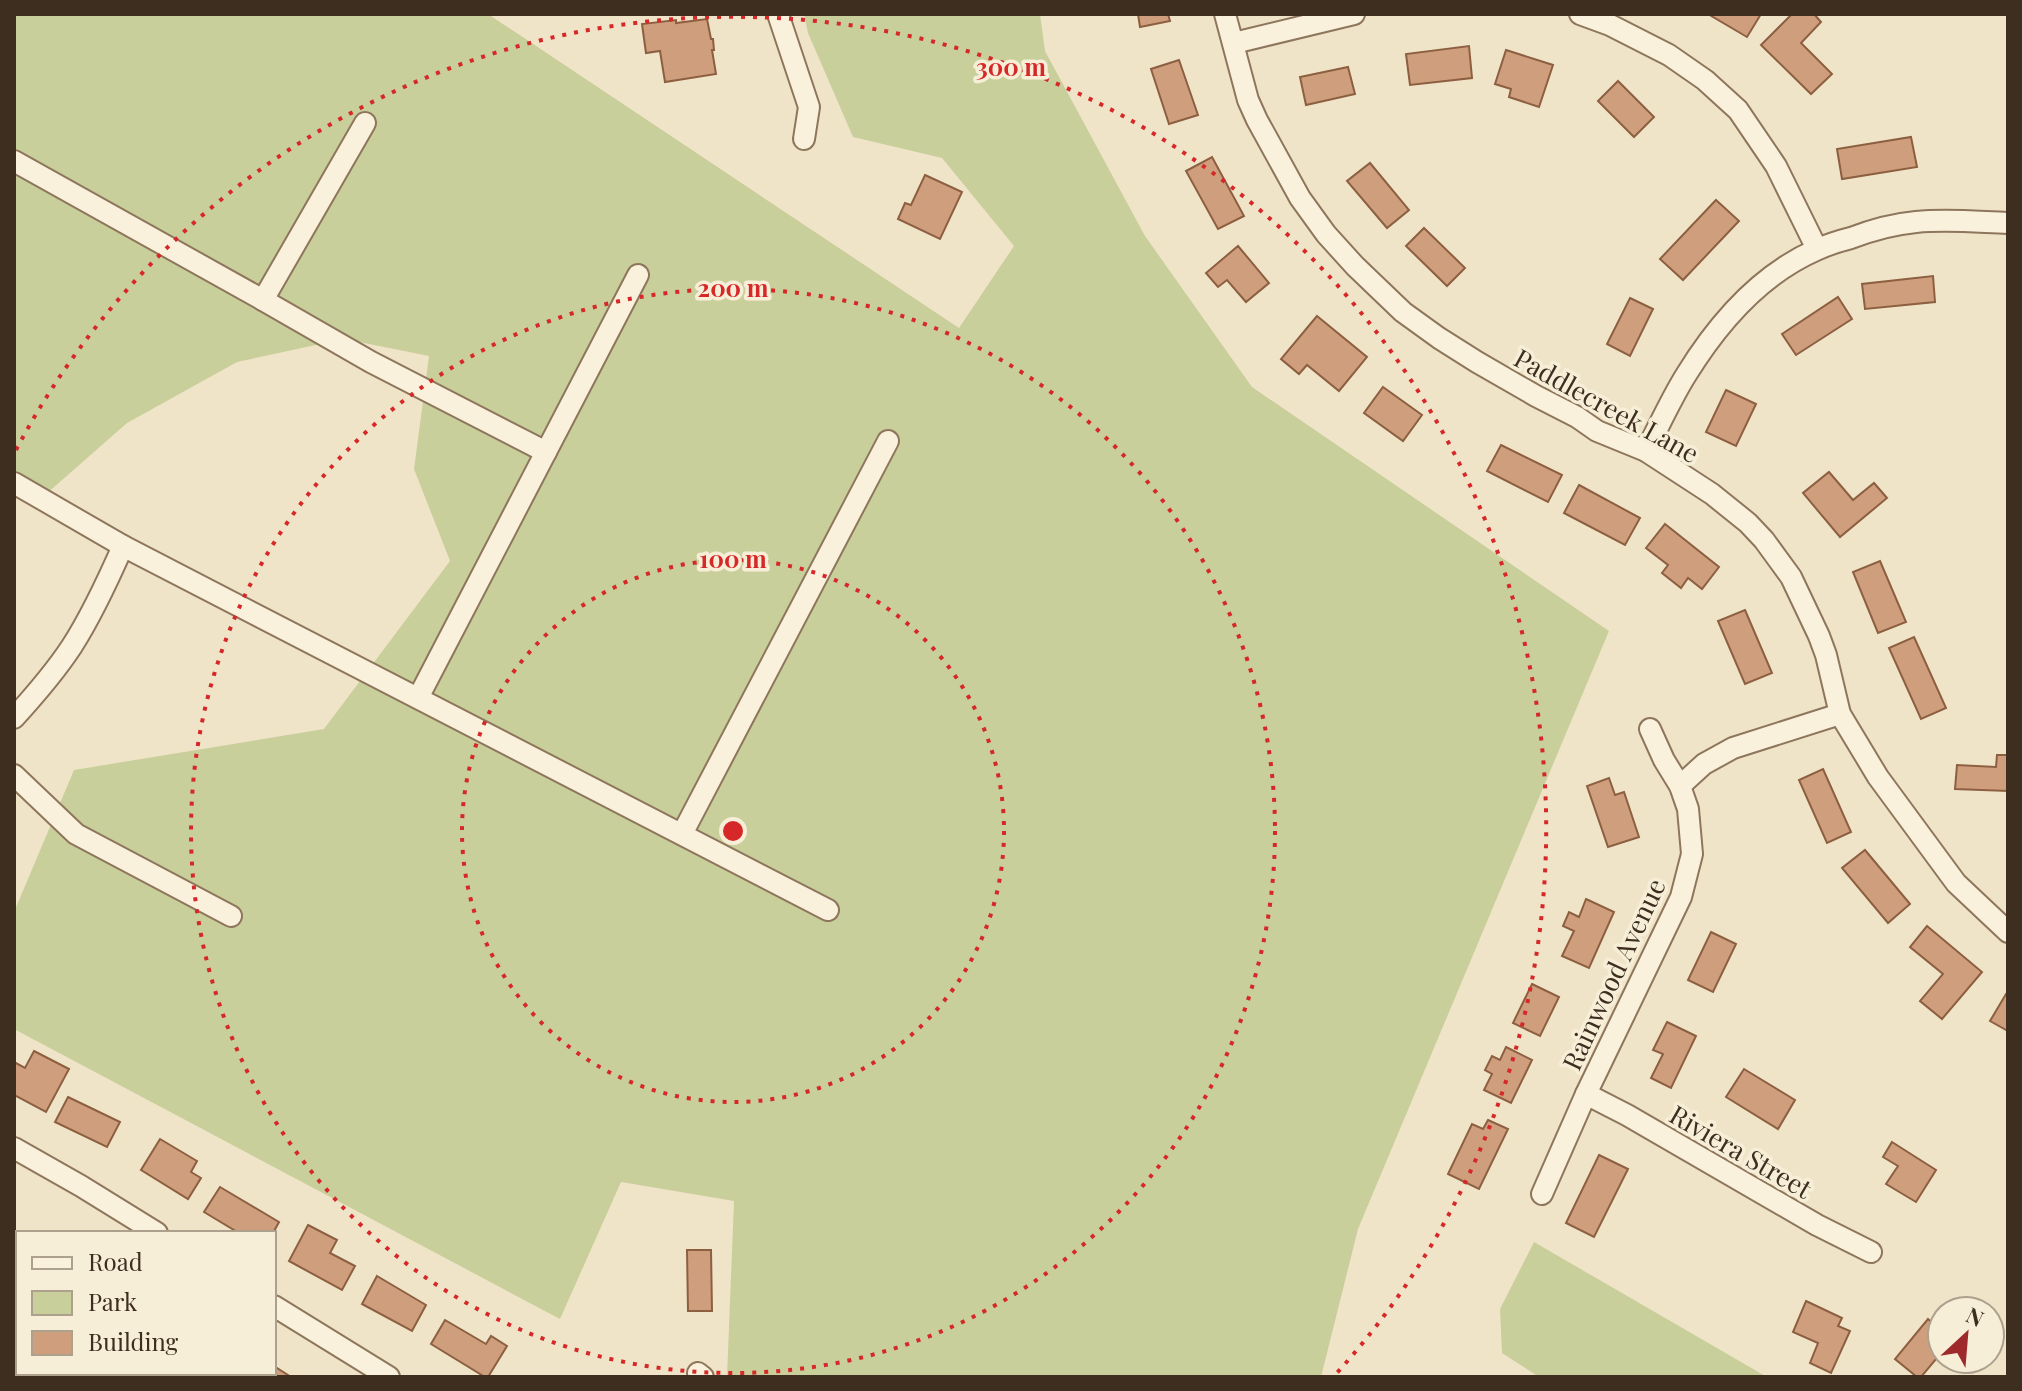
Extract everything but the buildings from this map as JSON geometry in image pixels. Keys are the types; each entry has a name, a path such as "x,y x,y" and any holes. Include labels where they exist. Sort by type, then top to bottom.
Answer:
{"street":[{"path":"778,14 809,107 804,139"},
{"name":"Paddlecreek Lane","path":"1225,14 1248,100 1257,120 1300,198 1326,234 1403,312 1477,362 1597,431 1646,451 1712,494 1748,523 1791,577 1826,655 1840,714 1878,777 1956,883 2004,920"},
{"path":"1234,43 1354,14"},
{"path":"1580,14 1610,25 1669,55 1705,80 1738,110 1776,166 1817,249"},
{"path":"263,300 365,123"},
{"path":"14,161 371,362 546,452"},
{"path":"1646,451 1685,376 1734,308 1783,267 1817,249 1875,230 1915,222 2008,223"},
{"path":"418,698 638,275"},
{"path":"682,834 888,441"},
{"path":"14,483 123,546 828,910"},
{"path":"14,718 39,692 73,645 123,546"},
{"path":"1680,786 1704,764 1733,748 1840,714"},
{"name":"Rainwood Avenue","path":"1542,1194 1586,1094 1681,897 1692,854 1688,809 1680,786 1650,729"},
{"path":"14,775 76,834 231,916"},
{"name":"Riviera Street","path":"1586,1094 1817,1225 1871,1252"},
{"path":"14,1148 154,1231"},
{"path":"276,1307 389,1377"}],"green space":[{"path":"14,14 488,14 959,328 1014,246 942,158 853,137 808,33 804,14 1040,14 1045,51 1145,236 1252,387 1609,631 1358,1229 1321,1377 727,1377 734,1201 621,1182 560,1319 14,1029 14,912 74,770 324,729 450,561 414,469 429,356 344,339 237,362 127,423 45,495 14,478"},
{"path":"1534,1242 1767,1377 1539,1377 1502,1353 1500,1309"}]}
